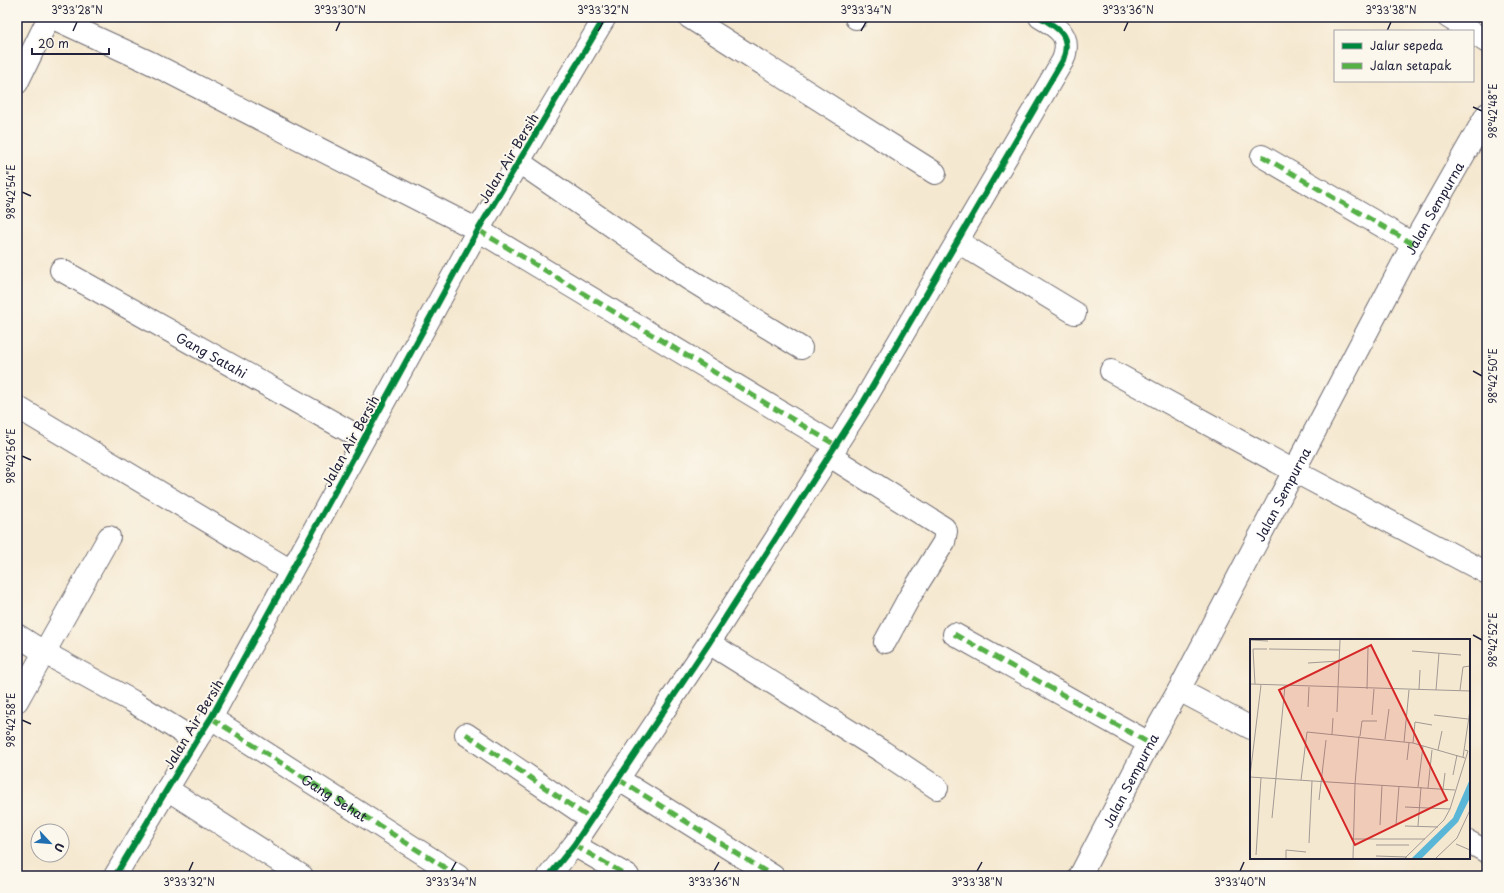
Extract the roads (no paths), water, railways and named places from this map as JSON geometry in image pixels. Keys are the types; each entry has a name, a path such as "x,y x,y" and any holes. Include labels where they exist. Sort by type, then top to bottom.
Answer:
{"street":[{"path":"17,83 50,17 152,63 478,230 833,451 944,528 946,531 944,542 910,596 884,642"},
{"name":"Jalan Air Bersih","path":"115,876 211,718 478,230 605,17"},
{"path":"689,17 935,173"},
{"path":"549,876 574,845 709,643 833,451 958,242 1055,73 1066,50 1066,41 1061,31 1040,17"},
{"path":"1448,17 1469,30"},
{"path":"1474,33 1487,42"},
{"name":"Jalan Sempurna","path":"1080,876 1413,244 1487,114"},
{"path":"1262,156 1413,244"},
{"path":"519,162 689,279 801,348"},
{"path":"958,242 1074,313"},
{"name":"Gang Satahi","path":"61,270 364,439"},
{"path":"1111,371 1294,471 1487,573"},
{"path":"17,408 291,571"},
{"path":"17,701 109,537"},
{"path":"954,634 1149,743"},
{"path":"17,635 132,701 196,741"},
{"path":"709,643 883,752 936,788"},
{"path":"1179,690 1250,727"},
{"name":"Gang Sehat","path":"211,718 458,876"},
{"path":"466,734 591,819"},
{"path":"618,779 773,876"},
{"path":"167,789 302,876"},
{"path":"1470,843 1487,852"},
{"path":"574,845 628,876"}]}
